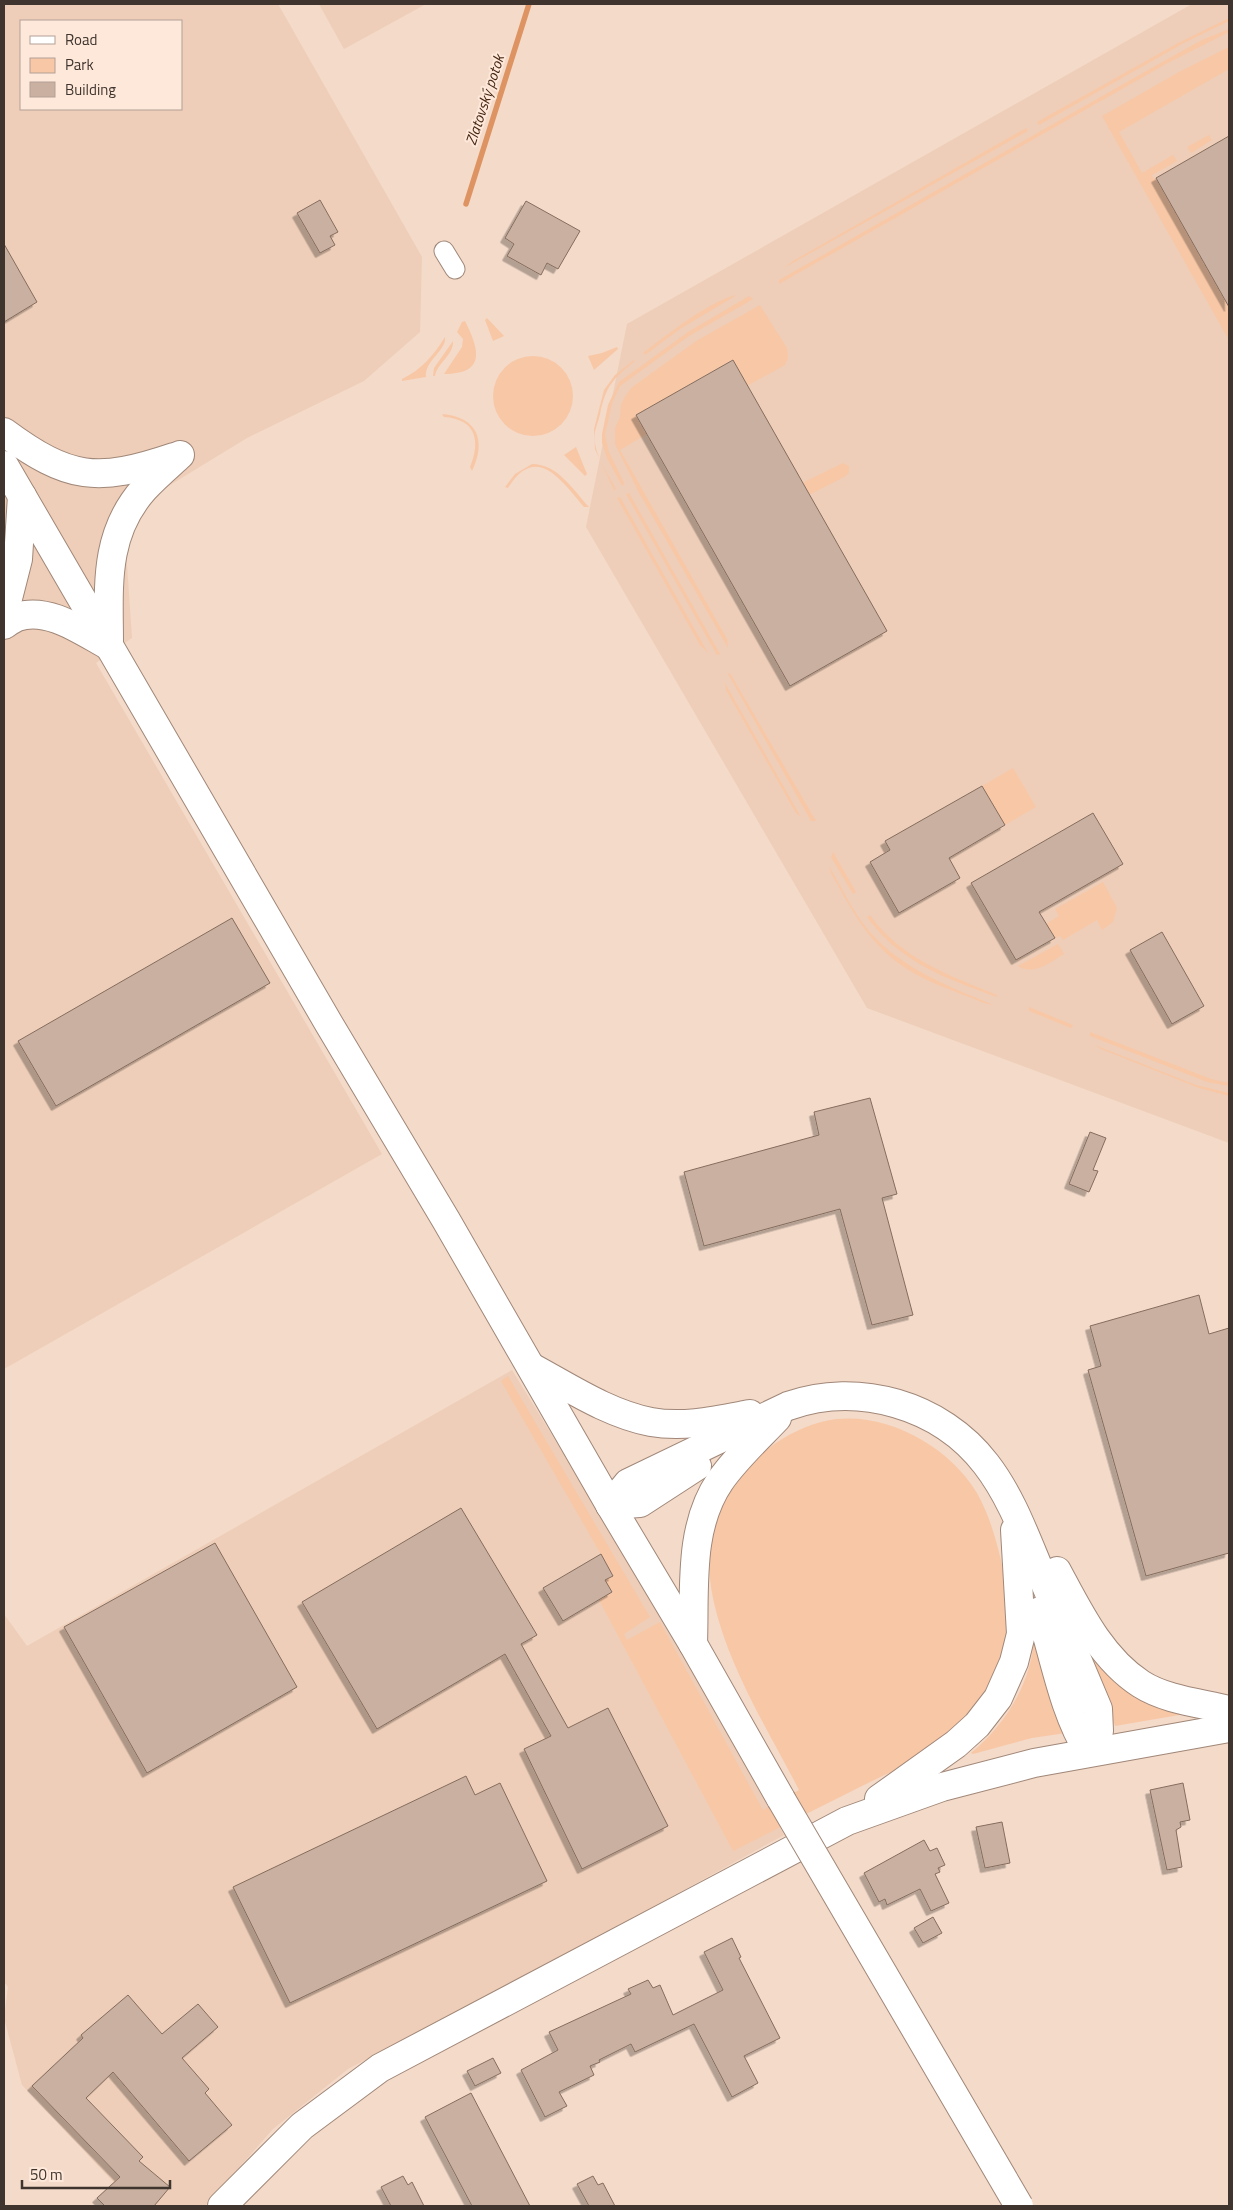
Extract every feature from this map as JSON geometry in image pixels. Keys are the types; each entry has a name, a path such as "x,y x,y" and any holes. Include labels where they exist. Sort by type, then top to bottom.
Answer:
{"main road":[{"path":"4,432 30,451 55,465 82,473 115,473 144,467 180,455 144,489 127,512 114,540 109,570 109,646"},
{"path":"4,465 533,1368 610,1505 693,1644 781,1799 1019,2206"},
{"path":"4,614 18,558 22,496"},
{"path":"4,625 18,616 39,615 60,620 109,646"},
{"path":"533,1368 599,1403 627,1415 652,1422 681,1424 710,1421 788,1406 804,1400 846,1396 890,1402 941,1422 973,1448 987,1465 1014,1511 1051,1560 1081,1616 1117,1664 1142,1685 1177,1699 1229,1710"},
{"path":"610,1505 640,1503 788,1406"},
{"path":"693,1644 695,1560 702,1517 720,1482 788,1406"},
{"path":"1014,1511 1098,1709 1099,1731 1089,1752"},
{"path":"222,2206 302,2126 380,2068 847,1821 956,1744 977,1725 998,1698 1014,1662 1021,1634 1014,1511"},
{"path":"847,1821 942,1787 1034,1763 1229,1728"}],"street":[{"path":"444,251 455,269"}],"shaded area":[{"path":"4,4 278,4 422,257 420,332 364,381 247,438 139,504 126,550 132,638 96,663 382,1154 4,1369"},
{"path":"319,4 426,4 344,49"},
{"path":"1192,4 1229,4 1229,1143 867,1008 586,527 627,324"},
{"path":"512,1370 644,1585 784,1835 600,1936 348,2069 273,2129 205,2206 136,2206 22,2085 4,2018 8,1987 4,1982 4,1614 27,1646"}],"green space":[{"path":"1229,18 1229,21 1184,43 1039,125 1037,122 1178,43"},
{"path":"1229,29 1229,32 1166,64 779,284 779,280 1148,70 1202,40"},
{"path":"1229,47 1229,69 1119,132 1142,173 1173,155 1177,161 1152,175 1154,179 1156,178 1229,307 1229,340 1102,116 1179,72"},
{"path":"1026,128 1028,131 784,268 793,261"},
{"path":"1209,135 1212,140 1191,153 1187,147"},
{"path":"737,295 680,329 645,355 643,353 702,311"},
{"path":"749,296 753,299 689,336 620,386 612,403 605,435 609,452 624,483 622,486 607,458 602,443 608,405 619,382 688,332"},
{"path":"760,305 787,348 788,358 785,365 747,386 732,360 636,415 647,434 620,450 727,639 728,648 638,491 615,444 615,428 620,417 621,405 631,388 696,341"},
{"path":"487,318 504,336 493,341 485,320"},
{"path":"465,321 474,341 476,358 473,365 467,370 444,374 462,347 463,339 457,332 462,322"},
{"path":"445,337 443,346 428,366 426,377 402,381 402,379 426,361"},
{"path":"453,341 451,351 436,371 435,376 433,376 434,368"},
{"path":"617,347 618,349 594,370 588,356"},
{"path":"533,356 548,359 561,368 570,381 573,396 570,411 561,424 548,433 533,436 518,433 505,424 496,411 493,396 496,381 505,368 518,359"},
{"path":"634,360 608,389 595,432 598,454 616,489 614,490 595,449 594,429 604,390 615,375"},
{"path":"442,414 464,420 476,432 479,449 472,471 470,467 475,448 473,433 463,422 444,417"},
{"path":"576,447 587,474 585,476 564,455"},
{"path":"843,463 849,466 849,472 846,476 809,495 802,483"},
{"path":"532,464 550,468 557,473 589,507 584,507 558,477 539,467 529,468 518,475 508,488 505,487 515,474"},
{"path":"629,493 720,654 717,655 626,494"},
{"path":"620,497 708,653 700,645 617,498"},
{"path":"730,673 816,821 811,821 728,674"},
{"path":"725,683 801,817 796,813 726,690"},
{"path":"1013,768 1036,807 1005,825 982,786"},
{"path":"833,852 856,892 853,894 831,857"},
{"path":"829,866 858,916 882,945 911,967 927,976 994,1005 984,1003 935,983 894,960 872,938 854,913 838,887"},
{"path":"1103,882 1117,908 1113,922 1102,930 1097,920 1063,940 1060,936 1055,938 1046,924 1059,916 1055,909"},
{"path":"870,915 882,930 911,954 927,964 997,995 997,997 942,976 909,957 880,933 867,917"},
{"path":"1058,944 1064,954 1047,964 1030,970 1018,966"},
{"path":"1029,1007 1073,1025 1071,1028 1029,1011"},
{"path":"1090,1032 1211,1079 1229,1083 1229,1086 1207,1082 1090,1036"},
{"path":"1095,1045 1196,1085 1229,1093 1229,1096 1199,1088"},
{"path":"508,1376 650,1617 624,1634 627,1640 660,1622 763,1810 799,1790 735,1666 717,1613 711,1587 710,1559 713,1533 722,1508 735,1484 752,1463 772,1446 795,1432 821,1422 843,1419 865,1420 887,1425 909,1433 929,1445 948,1459 964,1475 977,1493 990,1522 1010,1602 1011,1619 1005,1655 993,1685 964,1724 915,1759 733,1851 599,1600 612,1592 605,1580 613,1575 501,1381"},
{"path":"1034,1635 1066,1733 1032,1738 971,1753 995,1729 1015,1700 1029,1669"},
{"path":"1080,1635 1185,1714 1115,1726"}],"building":[{"path":"1229,136 1229,307 1156,178"},
{"path":"320,200 338,232 330,236 335,245 320,253 297,213"},
{"path":"526,201 580,231 558,269 547,263 541,275 507,256 514,244 505,238"},
{"path":"4,244 37,302 4,322"},
{"path":"733,360 887,631 790,686 636,415"},
{"path":"982,786 1005,825 949,858 960,878 899,913 870,862 890,850 885,841"},
{"path":"1093,813 1123,864 1039,912 1055,938 1016,960 971,883"},
{"path":"232,918 270,983 56,1106 18,1041"},
{"path":"1162,932 1204,1006 1172,1024 1130,950"},
{"path":"870,1098 897,1194 882,1198 913,1315 872,1325 840,1209 704,1246 684,1172 819,1135 814,1112"},
{"path":"1090,1132 1106,1138 1093,1170 1098,1171 1089,1192 1069,1184"},
{"path":"1199,1295 1209,1334 1229,1328 1229,1553 1146,1576 1088,1370 1101,1366 1090,1326"},
{"path":"461,1508 537,1635 521,1644 568,1728 608,1708 668,1826 582,1869 524,1749 551,1736 505,1654 377,1729 302,1602"},
{"path":"215,1543 297,1687 147,1773 64,1627"},
{"path":"601,1554 613,1576 605,1580 612,1592 563,1621 543,1588"},
{"path":"466,1776 475,1795 500,1783 547,1881 290,2003 233,1887"},
{"path":"1183,1783 1190,1820 1180,1822 1181,1827 1176,1830 1182,1867 1167,1870 1150,1790"},
{"path":"1002,1822 1010,1863 985,1868 976,1827"},
{"path":"924,1840 930,1851 937,1848 945,1865 938,1868 940,1872 935,1874 949,1903 931,1911 920,1889 887,1905 885,1899 879,1902 864,1873"},
{"path":"933,1917 942,1933 923,1943 914,1928"},
{"path":"732,1938 741,1957 739,1958 780,2038 744,2056 758,2083 732,2097 694,2024 635,2052 631,2044 599,2060 600,2062 590,2066 594,2075 559,2092 567,2106 545,2117 521,2070 558,2050 549,2032 631,1994 628,1989 648,1980 653,1988 660,1985 673,2015 723,1990 704,1952"},
{"path":"128,1995 162,2034 198,2004 218,2027 182,2058 209,2089 205,2093 232,2125 189,2161 113,2072 86,2098 143,2157 139,2161 170,2187 154,2206 105,2206 97,2198 120,2177 32,2086 83,2038 81,2035"},
{"path":"493,2058 501,2073 475,2086 467,2071"},
{"path":"471,2093 530,2206 472,2206 425,2117"},
{"path":"403,2176 408,2185 412,2182 424,2206 391,2206 381,2187"},
{"path":"593,2176 598,2185 603,2183 615,2206 589,2206 577,2184"}],"waterway":[{"name":"Zlatovský potok","path":"466,204 529,4"}]}
